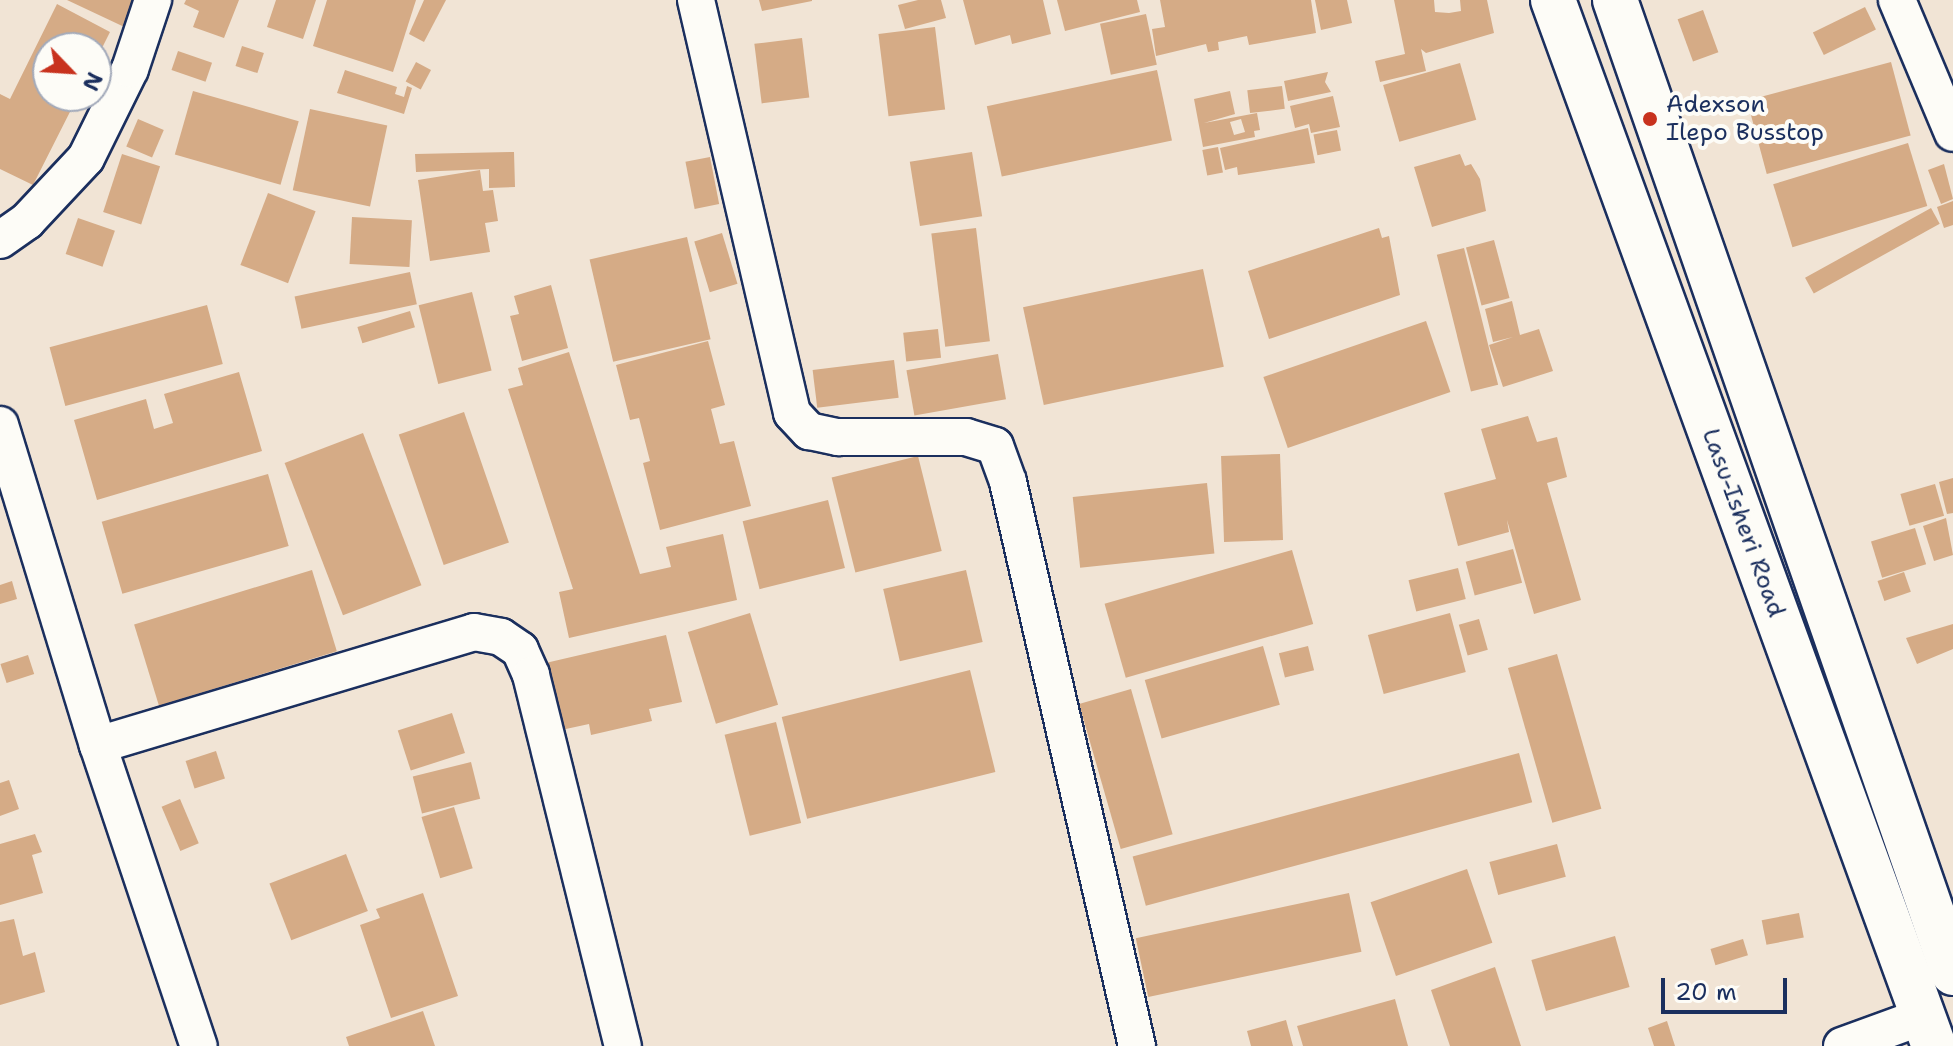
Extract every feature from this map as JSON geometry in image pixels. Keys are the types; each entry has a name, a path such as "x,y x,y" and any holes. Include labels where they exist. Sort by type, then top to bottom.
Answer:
{"main road":[{"name":"Lasu-Isheri Road","path":"1553,0 1929,1031"},
{"name":"Lasu-Isheri Road","path":"1615,0 1953,973"}],"street":[{"path":"0,240 27,221 86,158 130,69 153,0"},
{"path":"696,0 792,413 809,431 838,437 966,437 995,446 1008,482 1137,1046"},
{"path":"1897,0 1953,133"},
{"path":"0,425 98,745 197,1046"},
{"path":"98,745 474,632 501,637 520,650 531,675 623,1046"},
{"path":"1842,1046 1929,1031"}],"building":[{"path":"67,0 151,0 135,32"},
{"path":"186,0 239,0 224,38 193,27 199,11 184,4"},
{"path":"276,0 316,0 303,39 267,27"},
{"path":"327,0 416,0 393,72 313,46"},
{"path":"424,0 446,0 424,42 409,34"},
{"path":"759,0 812,0 812,1 762,11"},
{"path":"918,0 941,0 946,18 905,29 898,5"},
{"path":"963,0 1043,0 1051,34 1012,44 1010,35 975,45"},
{"path":"1057,0 1137,0 1140,12 1065,31"},
{"path":"1160,0 1311,0 1316,33 1249,45 1247,36 1218,42 1219,50 1208,52 1206,44 1156,56 1152,29 1165,27"},
{"path":"1315,0 1347,0 1352,23 1321,30"},
{"path":"1394,0 1434,0 1435,12 1449,13 1461,11 1460,0 1487,0 1494,33 1426,53 1421,49 1426,71 1380,82 1375,61 1405,54"},
{"path":"57,4 110,32 43,32"},
{"path":"1865,7 1876,29 1824,55 1813,32"},
{"path":"1703,10 1718,52 1693,62 1678,19"},
{"path":"1146,14 1157,65 1111,75 1100,24"},
{"path":"935,27 945,109 889,116 878,34"},
{"path":"802,38 809,98 762,103 754,44"},
{"path":"242,46 264,53 257,73 236,66"},
{"path":"178,51 212,63 206,82 171,70"},
{"path":"32,55 32,112 70,112 33,185 0,169 0,94 10,99"},
{"path":"416,62 431,70 421,89 406,81"},
{"path":"1891,62 1911,135 1767,174 1747,101"},
{"path":"1460,63 1476,120 1399,142 1383,85"},
{"path":"345,70 397,87 395,94 404,97 407,86 412,88 404,114 337,93"},
{"path":"1157,70 1172,140 1002,177 987,106"},
{"path":"1328,72 1325,82 1331,92 1288,101 1284,81"},
{"path":"1282,86 1285,109 1250,113 1247,90"},
{"path":"193,91 299,121 281,185 175,154"},
{"path":"1230,91 1235,114 1204,123 1257,113 1260,130 1254,131 1255,137 1203,147 1194,99","holes":["1241,119 1245,132 1234,135 1230,122"]},
{"path":"1333,96 1340,127 1311,133 1309,124 1295,128 1290,106"},
{"path":"310,109 387,125 370,207 293,190"},
{"path":"138,119 164,130 152,158 126,147"},
{"path":"1308,128 1315,163 1238,175 1237,167 1225,170 1220,148"},
{"path":"1337,130 1341,151 1317,155 1313,135"},
{"path":"1908,143 1927,206 1792,247 1773,184"},
{"path":"1218,147 1223,173 1207,176 1202,150"},
{"path":"514,152 515,187 489,188 489,169 416,172 415,154"},
{"path":"972,152 982,216 920,226 910,162"},
{"path":"122,154 160,166 141,224 103,212"},
{"path":"1460,154 1465,166 1471,164 1480,179 1486,211 1432,227 1414,167"},
{"path":"710,157 719,204 695,209 685,162"},
{"path":"1944,164 1953,199 1941,204 1928,170"},
{"path":"480,170 483,191 493,190 498,221 485,223 490,252 430,261 418,180"},
{"path":"268,193 316,211 288,283 240,265"},
{"path":"1953,201 1953,225 1944,228 1937,207"},
{"path":"1931,208 1940,224 1814,294 1805,278"},
{"path":"352,217 412,220 409,267 350,264"},
{"path":"78,218 115,231 103,267 66,254"},
{"path":"976,228 990,341 945,347 931,233"},
{"path":"1379,228 1382,238 1389,236 1400,295 1269,339 1248,271"},
{"path":"722,233 737,284 710,292 694,241"},
{"path":"687,237 711,339 613,362 590,259"},
{"path":"1494,240 1510,298 1482,305 1466,248"},
{"path":"1464,248 1498,385 1471,392 1437,255"},
{"path":"1203,269 1224,367 1044,405 1023,307"},
{"path":"410,272 417,304 301,329 295,297"},
{"path":"551,285 568,348 522,361 510,316 519,314 514,296"},
{"path":"472,292 492,371 438,384 419,305"},
{"path":"1512,301 1520,335 1539,329 1553,371 1503,387 1489,345 1513,337 1493,342 1485,309"},
{"path":"207,305 223,364 65,406 50,347"},
{"path":"410,311 415,327 362,343 357,327"},
{"path":"1426,321 1450,392 1288,448 1263,377"},
{"path":"938,329 941,358 906,361 903,333"},
{"path":"708,341 725,405 711,409 720,444 734,441 751,506 660,530 643,463 650,461 639,418 630,420 616,365"},
{"path":"569,352 640,574 671,567 666,547 723,534 737,600 569,638 559,592 573,589 508,389 523,385 518,368"},
{"path":"998,354 1006,399 914,415 906,370"},
{"path":"894,360 899,398 817,408 813,370"},
{"path":"239,372 262,451 97,500 74,420 146,399 154,429 173,423 164,394"},
{"path":"464,412 509,542 444,565 399,434"},
{"path":"1528,416 1537,442 1557,437 1567,477 1547,483 1581,600 1534,614 1507,520 1509,532 1458,546 1444,493 1496,479 1481,429"},
{"path":"363,433 421,585 343,615 285,463"},
{"path":"1280,454 1283,540 1224,542 1221,456"},
{"path":"918,456 942,551 855,573 832,478"},
{"path":"268,474 289,546 122,594 102,522"},
{"path":"1953,478 1953,513 1947,514 1939,482"},
{"path":"1207,483 1214,554 1080,568 1073,497"},
{"path":"1935,484 1944,516 1909,526 1900,494"},
{"path":"828,500 845,568 760,589 743,521"},
{"path":"1946,518 1953,555 1934,561 1923,526"},
{"path":"1915,528 1926,564 1882,578 1871,541"},
{"path":"1513,549 1522,583 1475,595 1466,562"},
{"path":"1292,550 1313,624 1126,678 1105,604"},
{"path":"1458,568 1466,599 1416,611 1409,580"},
{"path":"312,570 337,651 159,706 134,624"},
{"path":"966,570 983,642 900,661 883,589"},
{"path":"1904,572 1911,592 1884,601 1878,581"},
{"path":"12,581 17,599 0,604 0,585"},
{"path":"750,613 778,705 716,724 688,632"},
{"path":"1450,613 1466,672 1384,694 1368,635"},
{"path":"1479,619 1488,650 1468,656 1459,625"},
{"path":"1953,624 1953,649 1917,664 1906,638"},
{"path":"666,635 682,702 649,709 652,721 591,735 589,724 552,732 537,665"},
{"path":"1263,646 1280,705 1162,739 1145,680"},
{"path":"1308,646 1314,670 1285,678 1279,653"},
{"path":"1557,654 1601,809 1552,823 1508,668"},
{"path":"28,655 34,674 7,683 0,664"},
{"path":"970,670 995,772 807,819 782,717"},
{"path":"1131,689 1173,834 1121,849 1079,704"},
{"path":"452,713 465,753 411,771 398,731"},
{"path":"776,722 801,823 750,836 725,735"},
{"path":"216,751 225,779 195,788 186,761"},
{"path":"1519,753 1532,802 1146,906 1133,857"},
{"path":"471,762 480,799 422,813 413,777"},
{"path":"9,780 19,809 0,816 0,783"},
{"path":"180,799 199,843 180,851 162,807"},
{"path":"454,807 473,868 440,878 421,817"},
{"path":"35,834 42,852 32,855 43,893 0,905 0,844"},
{"path":"1557,844 1566,877 1498,895 1489,862"},
{"path":"346,854 368,911 291,940 269,883"},
{"path":"1467,869 1492,943 1396,976 1371,902"},
{"path":"423,893 458,996 391,1018 360,925 380,918 376,909"},
{"path":"1349,893 1361,952 1148,997 1136,938"},
{"path":"1799,913 1804,938 1766,945 1762,920"},
{"path":"14,919 23,956 35,952 45,992 0,1005 0,922"},
{"path":"1615,936 1630,987 1546,1011 1531,960"},
{"path":"1743,939 1748,955 1715,965 1710,949"},
{"path":"1495,967 1521,1046 1450,1046 1431,990"},
{"path":"1395,999 1408,1046 1303,1046 1297,1026"},
{"path":"423,1011 435,1046 349,1046 346,1037"},
{"path":"1286,1020 1293,1046 1251,1046 1247,1031"},
{"path":"1667,1021 1675,1046 1654,1046 1648,1028"}],"place":[{"name":"Adexson Ilepo Busstop","path":"1650,119"}]}
